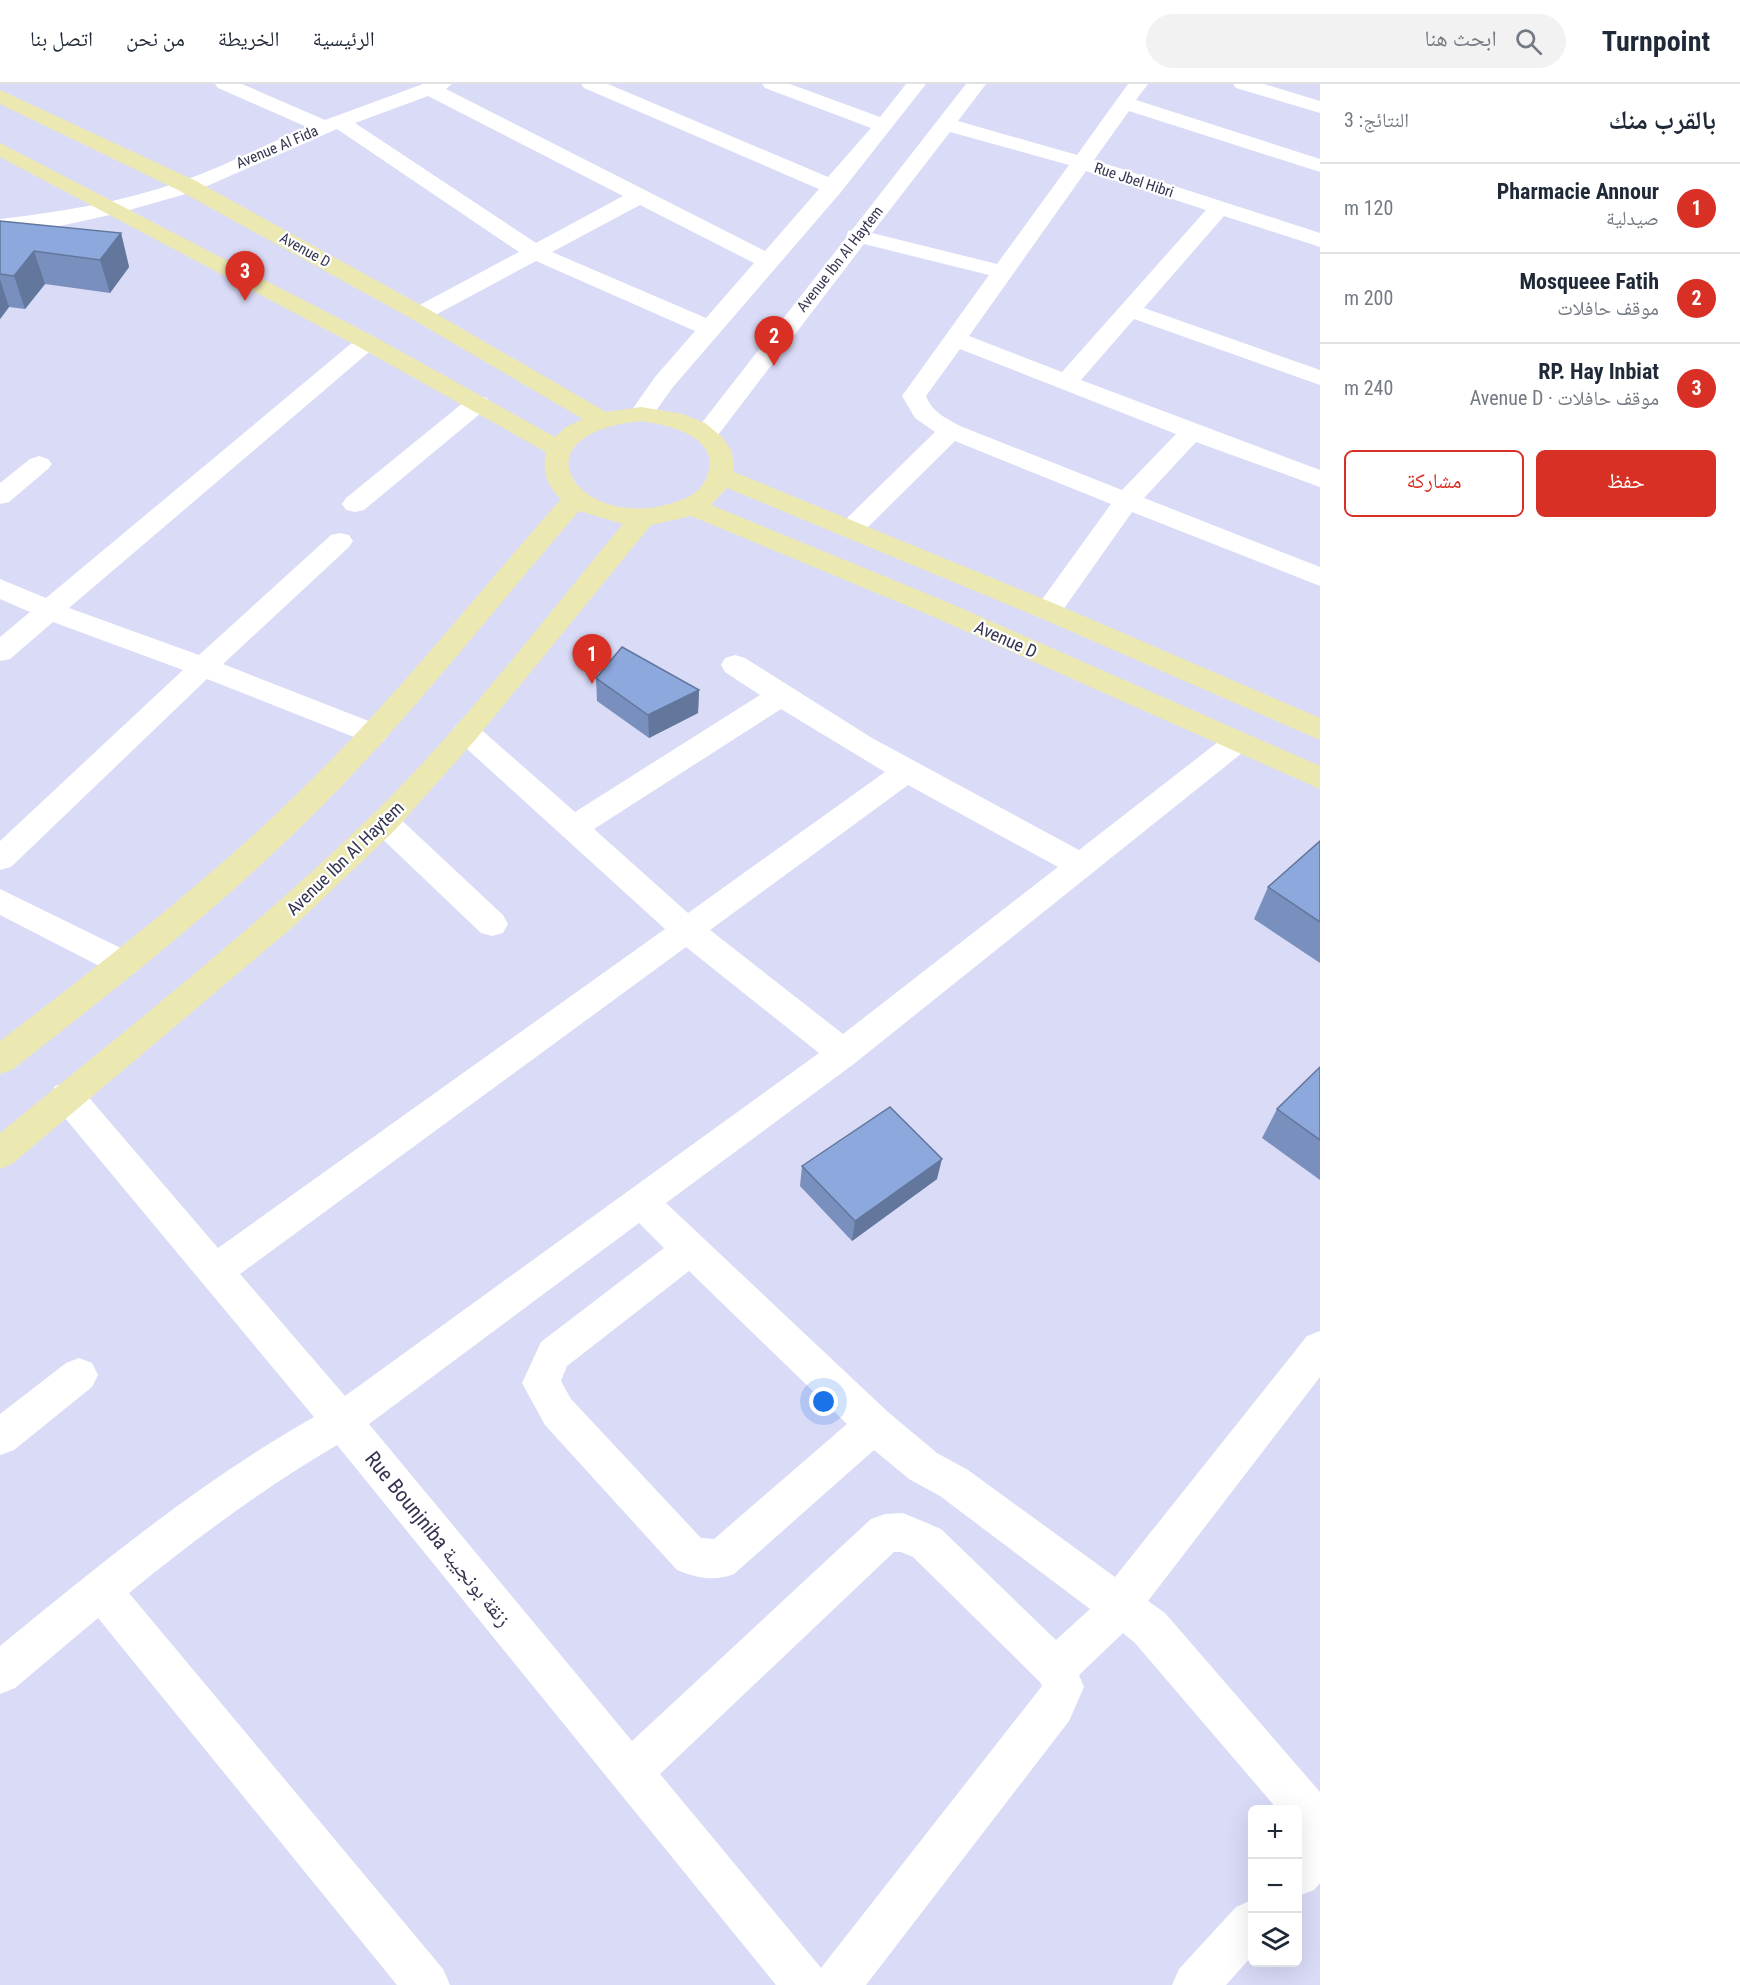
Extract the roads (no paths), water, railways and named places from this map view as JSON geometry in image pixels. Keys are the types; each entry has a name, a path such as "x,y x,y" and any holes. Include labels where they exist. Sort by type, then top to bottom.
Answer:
{"main road":[{"name":"Avenue D","path":"0,96 188,186 420,314 602,420"},
{"path":"0,149 367,342 560,450"},
{"path":"641,414 676,420 706,434 718,447 723,461 721,477 709,493 689,506 660,515 618,515 594,509 575,499 561,484 556,467 560,450 569,438 584,427 621,415 641,414"},
{"path":"721,477 852,528 1320,730"},
{"path":"0,1060 124,964 248,858 311,798 374,734 575,499"},
{"name":"Avenue D","path":"689,506 937,608 1320,778"},
{"name":"Avenue Ibn Al Haytem","path":"0,1154 283,918 384,822 466,732 644,516"}],"street":[{"path":"225,84 332,124 534,252 711,329"},
{"path":"591,84 833,187"},
{"path":"772,84 884,126"},
{"path":"641,414 664,382 833,187 916,84"},
{"name":"Avenue Ibn Al Haytem","path":"706,434 975,84"},
{"path":"1138,84 914,396 923,414 951,431 1320,577"},
{"path":"1243,84 1320,107"},
{"path":"436,86 638,197 769,262"},
{"name":"Avenue Al Fida","path":"0,226 60,219 111,208 188,186 332,124 436,86"},
{"path":"1124,103 1320,166"},
{"name":"Rue Jbel Hibri","path":"946,124 1080,162 1320,240"},
{"path":"420,314 638,197"},
{"path":"1066,382 1219,207"},
{"path":"856,236 1003,272"},
{"path":"1129,310 1320,378"},
{"path":"956,339 1192,432 1320,479"},
{"path":"0,652 367,342"},
{"path":"355,504 478,403"},
{"path":"852,528 951,431"},
{"path":"1048,611 1127,500 1192,432"},
{"path":"0,496 39,464"},
{"path":"0,860 203,667 340,541"},
{"path":"0,588 51,611 374,734"},
{"path":"735,665 780,696 907,771 1081,865"},
{"path":"573,828 780,696"},
{"path":"466,732 688,931 843,1053"},
{"path":"0,1673 101,1590 231,1490 289,1450 342,1421 843,1053 1238,742"},
{"path":"214,1272 907,771"},
{"path":"384,822 492,924"},
{"path":"0,902 124,964"},
{"name":"Rue Bounjniba زنقة بونجيبة","path":"67,1096 342,1421 805,1985"},
{"path":"640,1201 874,1425 923,1466 954,1483 1150,1628 1320,1825"},
{"path":"690,1249 554,1354 541,1383 558,1412 691,1556 720,1560 874,1425"},
{"path":"1056,1668 1105,1623 1120,1605 1320,1348"},
{"path":"0,1437 79,1374"},
{"path":"630,1773 885,1533 903,1532 927,1543 1056,1668 1063,1687 1054,1706 837,1985"},
{"path":"101,1590 427,1985"},
{"path":"1302,1870 1320,1850"},
{"path":"1195,1985 1248,1927"}],"place":[{"name":"RP. Hay Inbiat","path":"245,301"},
{"name":"Mosqueee Fatih","path":"774,366"},
{"name":"Pharmacie Annour","path":"592,684"}]}
